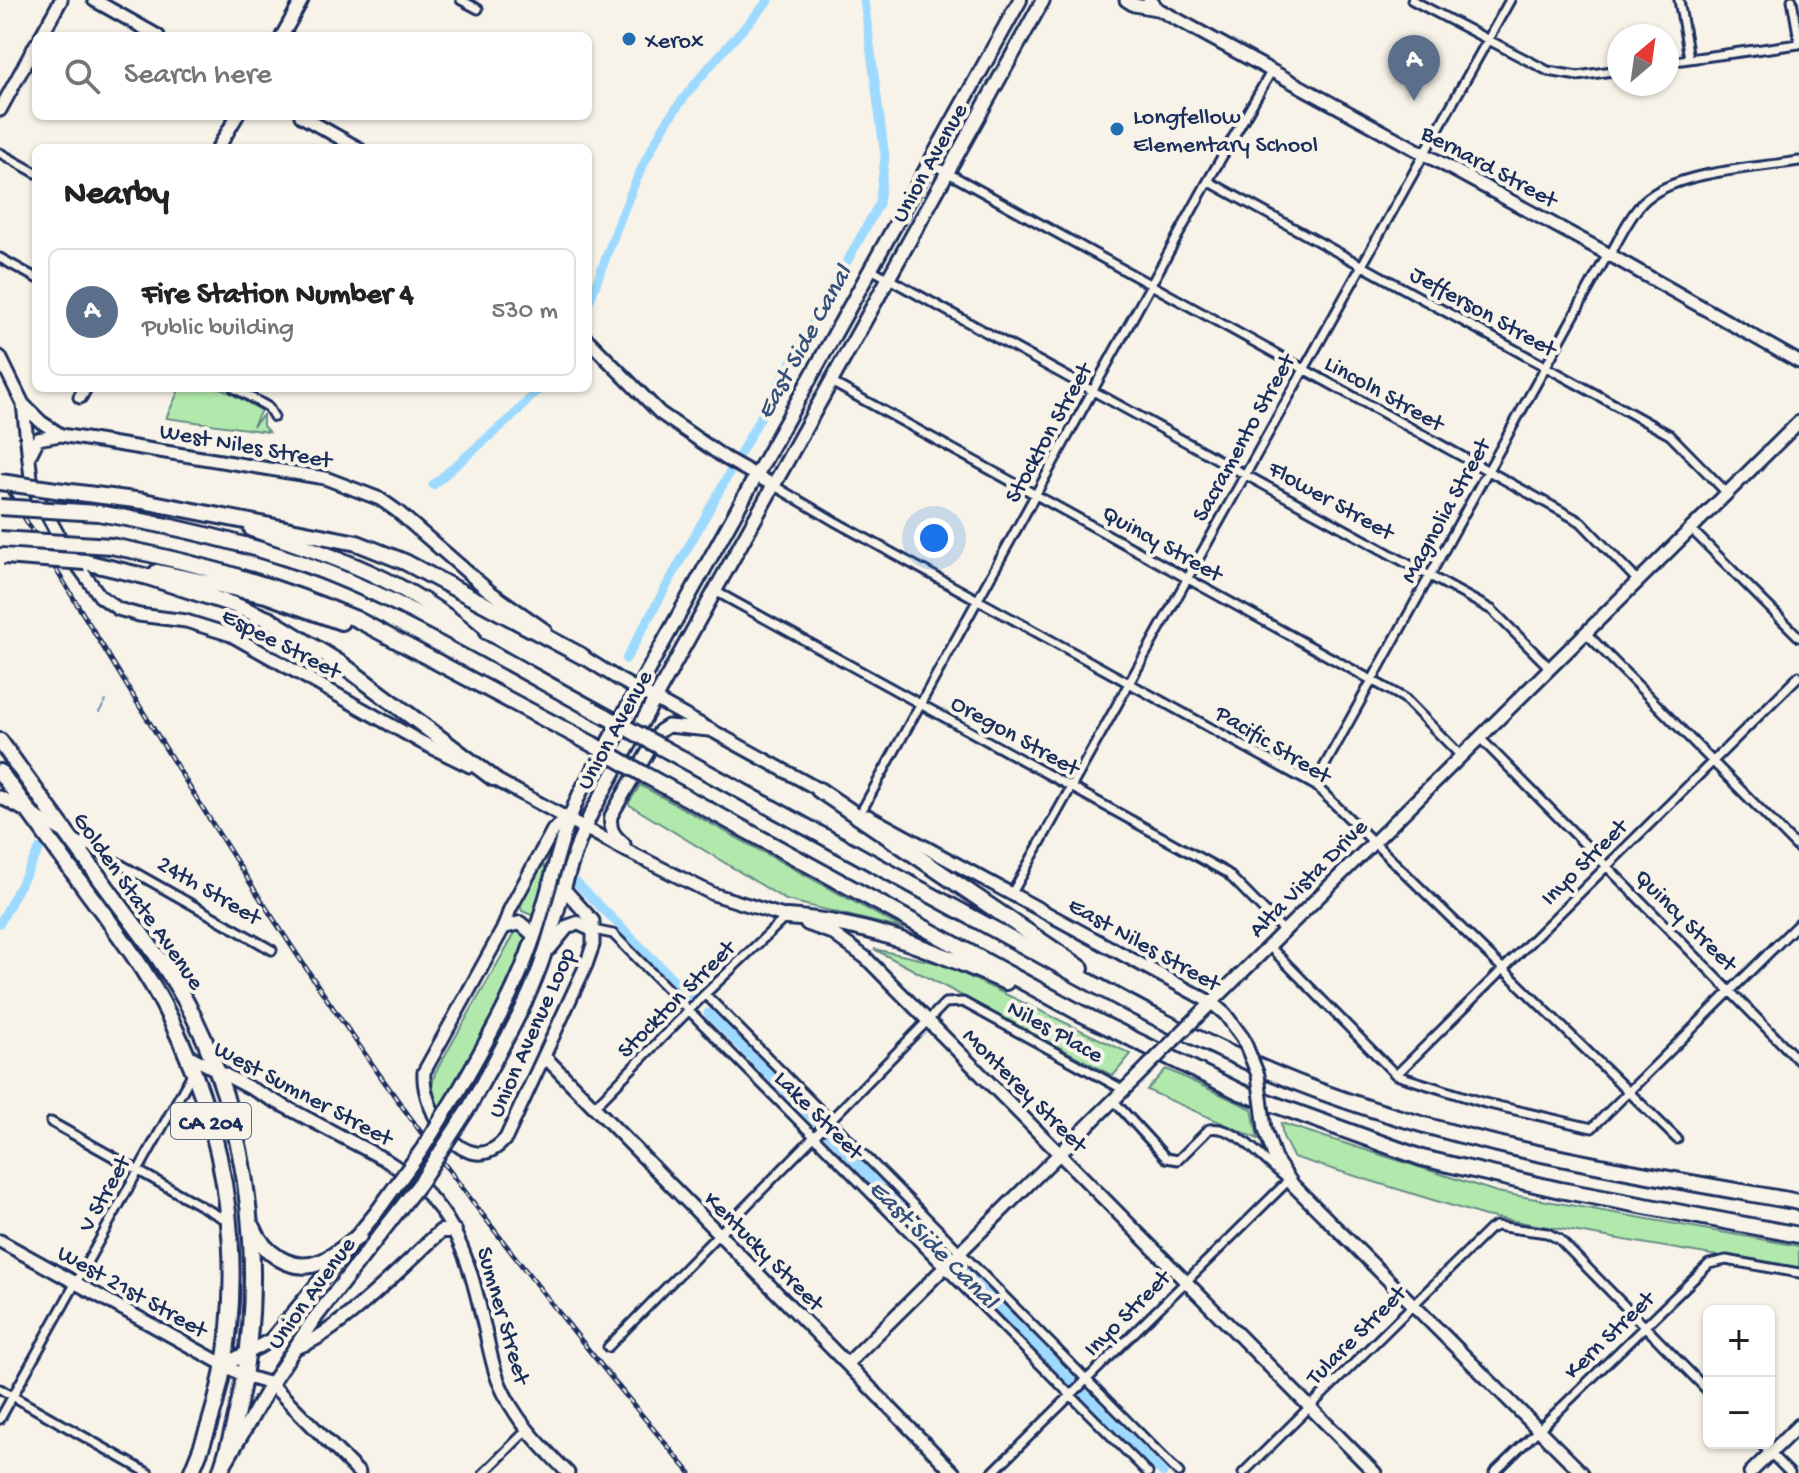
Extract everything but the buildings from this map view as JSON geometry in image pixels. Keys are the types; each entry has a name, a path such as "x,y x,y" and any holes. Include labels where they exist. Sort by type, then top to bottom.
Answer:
{"highway":[{"path":"0,482 332,536 381,552 582,656"},
{"path":"0,491 63,491"},
{"path":"0,507 98,513 165,524 275,554 365,589 607,717 1118,998 1231,1054 1300,1083 1469,1139 1582,1164 1799,1202"},
{"path":"199,512 345,561 382,579 458,625 490,654"},
{"path":"0,539 111,546 205,566 283,589 356,619 592,744 1078,1012 1240,1092 1422,1158 1545,1187 1799,1235"},
{"path":"2,556 85,562 266,595 408,646"},
{"path":"123,568 234,605 303,638 493,778"},
{"name":"Golden State Avenue","path":"0,741 161,960 191,1013 216,1070 243,1171 250,1221 252,1272 244,1376 220,1472"},
{"name":"Golden State Avenue","path":"0,772 141,967 169,1015 194,1070 218,1144 229,1222 232,1281 224,1365 211,1420 191,1473"},
{"path":"819,790 1106,985 1118,998"},
{"path":"786,917 819,919 895,936 933,949 1078,1012"},
{"path":"250,1221 265,1249 296,1264 322,1262 359,1236"}],"main road":[{"name":"Union Avenue","path":"220,1472 295,1347 420,1183 470,1106 507,1039 543,957 585,828 647,693 757,475 1020,0"},
{"name":"Union Avenue","path":"224,1365 271,1340 359,1236 423,1148 459,1090 499,1020 534,935 568,819 715,591 1043,0"},
{"path":"504,927 520,923 534,935"},
{"path":"543,957 567,927 578,923 593,930"},
{"path":"295,1347 306,1345 330,1331 441,1231 455,1231"}],"street":[{"path":"43,32 61,0"},
{"path":"94,0 151,32"},
{"path":"284,32 302,0"},
{"path":"461,0 478,9"},
{"name":"Bernard Street","path":"1126,0 1134,5 1154,5 1799,362"},
{"path":"1412,0 1534,66 1562,75 1607,72"},
{"name":"Sacramento Street","path":"1011,895 1510,0"},
{"path":"1679,0 1689,58"},
{"path":"1679,60 1799,42 1792,0"},
{"path":"0,110 32,51"},
{"name":"Stockton Street","path":"861,812 1271,72"},
{"path":"220,144 235,120"},
{"path":"308,120 351,144"},
{"path":"0,153 32,171"},
{"name":"Magnolia Street","path":"1314,785 1632,216 1655,193 1686,179 1799,161"},
{"name":"Lincoln Street","path":"930,163 1581,522 1638,581"},
{"name":"Jefferson Street","path":"1208,181 1670,435 1727,493"},
{"path":"0,258 32,276"},
{"name":"Flower Street","path":"871,269 1492,610 1550,668"},
{"path":"592,344 660,413 725,458 773,485"},
{"name":"Espee Street","path":"0,357 23,404 31,478 39,500 67,551 100,596 118,609 186,621 231,635 421,742 585,828"},
{"name":"Quincy Street","path":"831,382 1404,698 1461,756"},
{"path":"241,392 268,407 274,417"},
{"name":"West Niles Street","path":"23,404 41,422 61,435 325,478 355,488 397,511 489,591 582,656 647,693"},
{"name":"Alta Vista Drive","path":"847,1364 1798,424"},
{"path":"30,455 38,439 61,435"},
{"name":"Pacific Street","path":"773,485 1314,785 1677,1139"},
{"path":"1691,529 1799,637"},
{"name":"Oregon Street","path":"715,591 1227,873 1284,931"},
{"path":"1586,633 1799,849"},
{"name":"Inyo Street","path":"1396,1075 1799,676"},
{"name":"East Niles Street","path":"647,693 1212,1003 1225,1014 1243,1038 1258,1075 1265,1129 1275,1159 1289,1180 1582,1473"},
{"path":"646,861 613,834 611,816 660,731 668,726 714,731"},
{"name":"Quincy Street","path":"1480,738 1799,1061"},
{"name":"24th Street","path":"0,797 272,950"},
{"name":"Union Avenue","path":"504,927 510,909 553,830 568,819"},
{"name":"Monterey Street","path":"585,828 713,894 815,926 845,941 866,958 1375,1473"},
{"name":"Union Avenue Loop","path":"504,927 424,1072 423,1086 432,1112 460,1148 474,1153 498,1148 506,1138 593,945 593,921 564,889"},
{"name":"Stockton Street","path":"593,1108 786,917"},
{"path":"1269,946 1396,1075 1485,1103 1592,1128 1799,923"},
{"name":"Lake Street","path":"593,930 613,934 816,1135 1148,1473"},
{"name":"Lake Street","path":"705,994 1179,1473"},
{"name":"Niles Place","path":"928,1020 951,1001 970,1005 1124,1090"},
{"path":"608,1347 928,1020"},
{"name":"West Sumner Street","path":"186,1054 401,1169"},
{"name":"Kentucky Street","path":"544,1056 954,1473"},
{"name":"V Street","path":"0,1419 194,1070"},
{"path":"1113,1100 1166,1158 1178,1160 1209,1129 1223,1129 1244,1141 1268,1165 1289,1180"},
{"path":"51,1122 229,1222"},
{"name":"Sumner Street","path":"401,1169 429,1195 455,1231 473,1277 499,1381 527,1430 568,1473"},
{"name":"Inyo Street","path":"992,1473 1289,1180"},
{"name":"Tulare Street","path":"1243,1473 1496,1226 1553,1235 1645,1326"},
{"name":"West 21st Street","path":"0,1241 244,1376 271,1384"},
{"name":"Kern Street","path":"1494,1473 1715,1261 1726,1260 1799,1273"},
{"path":"1645,1326 1703,1386"},
{"path":"271,1384 359,1473"},
{"path":"0,1389 148,1473"},
{"path":"1750,1473 1799,1425"},
{"path":"484,1473 527,1430"},
{"path":"1766,1449 1790,1473"}],"green space":[{"path":"178,392 228,392 261,410 253,426 263,415 263,426 269,432 166,418"},
{"path":"640,785 904,929 786,900 628,804"},
{"path":"545,866 534,916 522,911 520,905 540,867"},
{"path":"516,931 525,937 515,968 486,1031 439,1108 431,1090 435,1073"},
{"path":"874,949 942,964 1131,1054 1113,1076"},
{"path":"1166,1069 1252,1109 1258,1139 1147,1090"},
{"path":"1281,1123 1497,1192 1799,1246 1799,1270 1485,1216 1293,1157 1283,1137"}],"waterway":[{"path":"592,295 639,175 665,125 701,76 769,0"},
{"name":"East Side Canal","path":"626,659 879,204 885,157 864,0"},
{"path":"433,485 536,392"},
{"path":"99,712 106,701"},
{"path":"0,923 40,848"},
{"name":"East Side Canal","path":"577,883 691,997"},
{"name":"East Side Canal","path":"708,1013 1163,1473"}],"railway":[{"path":"0,478 223,841 365,1054 442,1162 523,1267 690,1473"}],"place":[{"name":"Xerox","path":"629,39"},
{"name":"Fire Station Number 4","path":"1414,101"},
{"name":"Longfellow Elementary School","path":"1117,129"}]}
